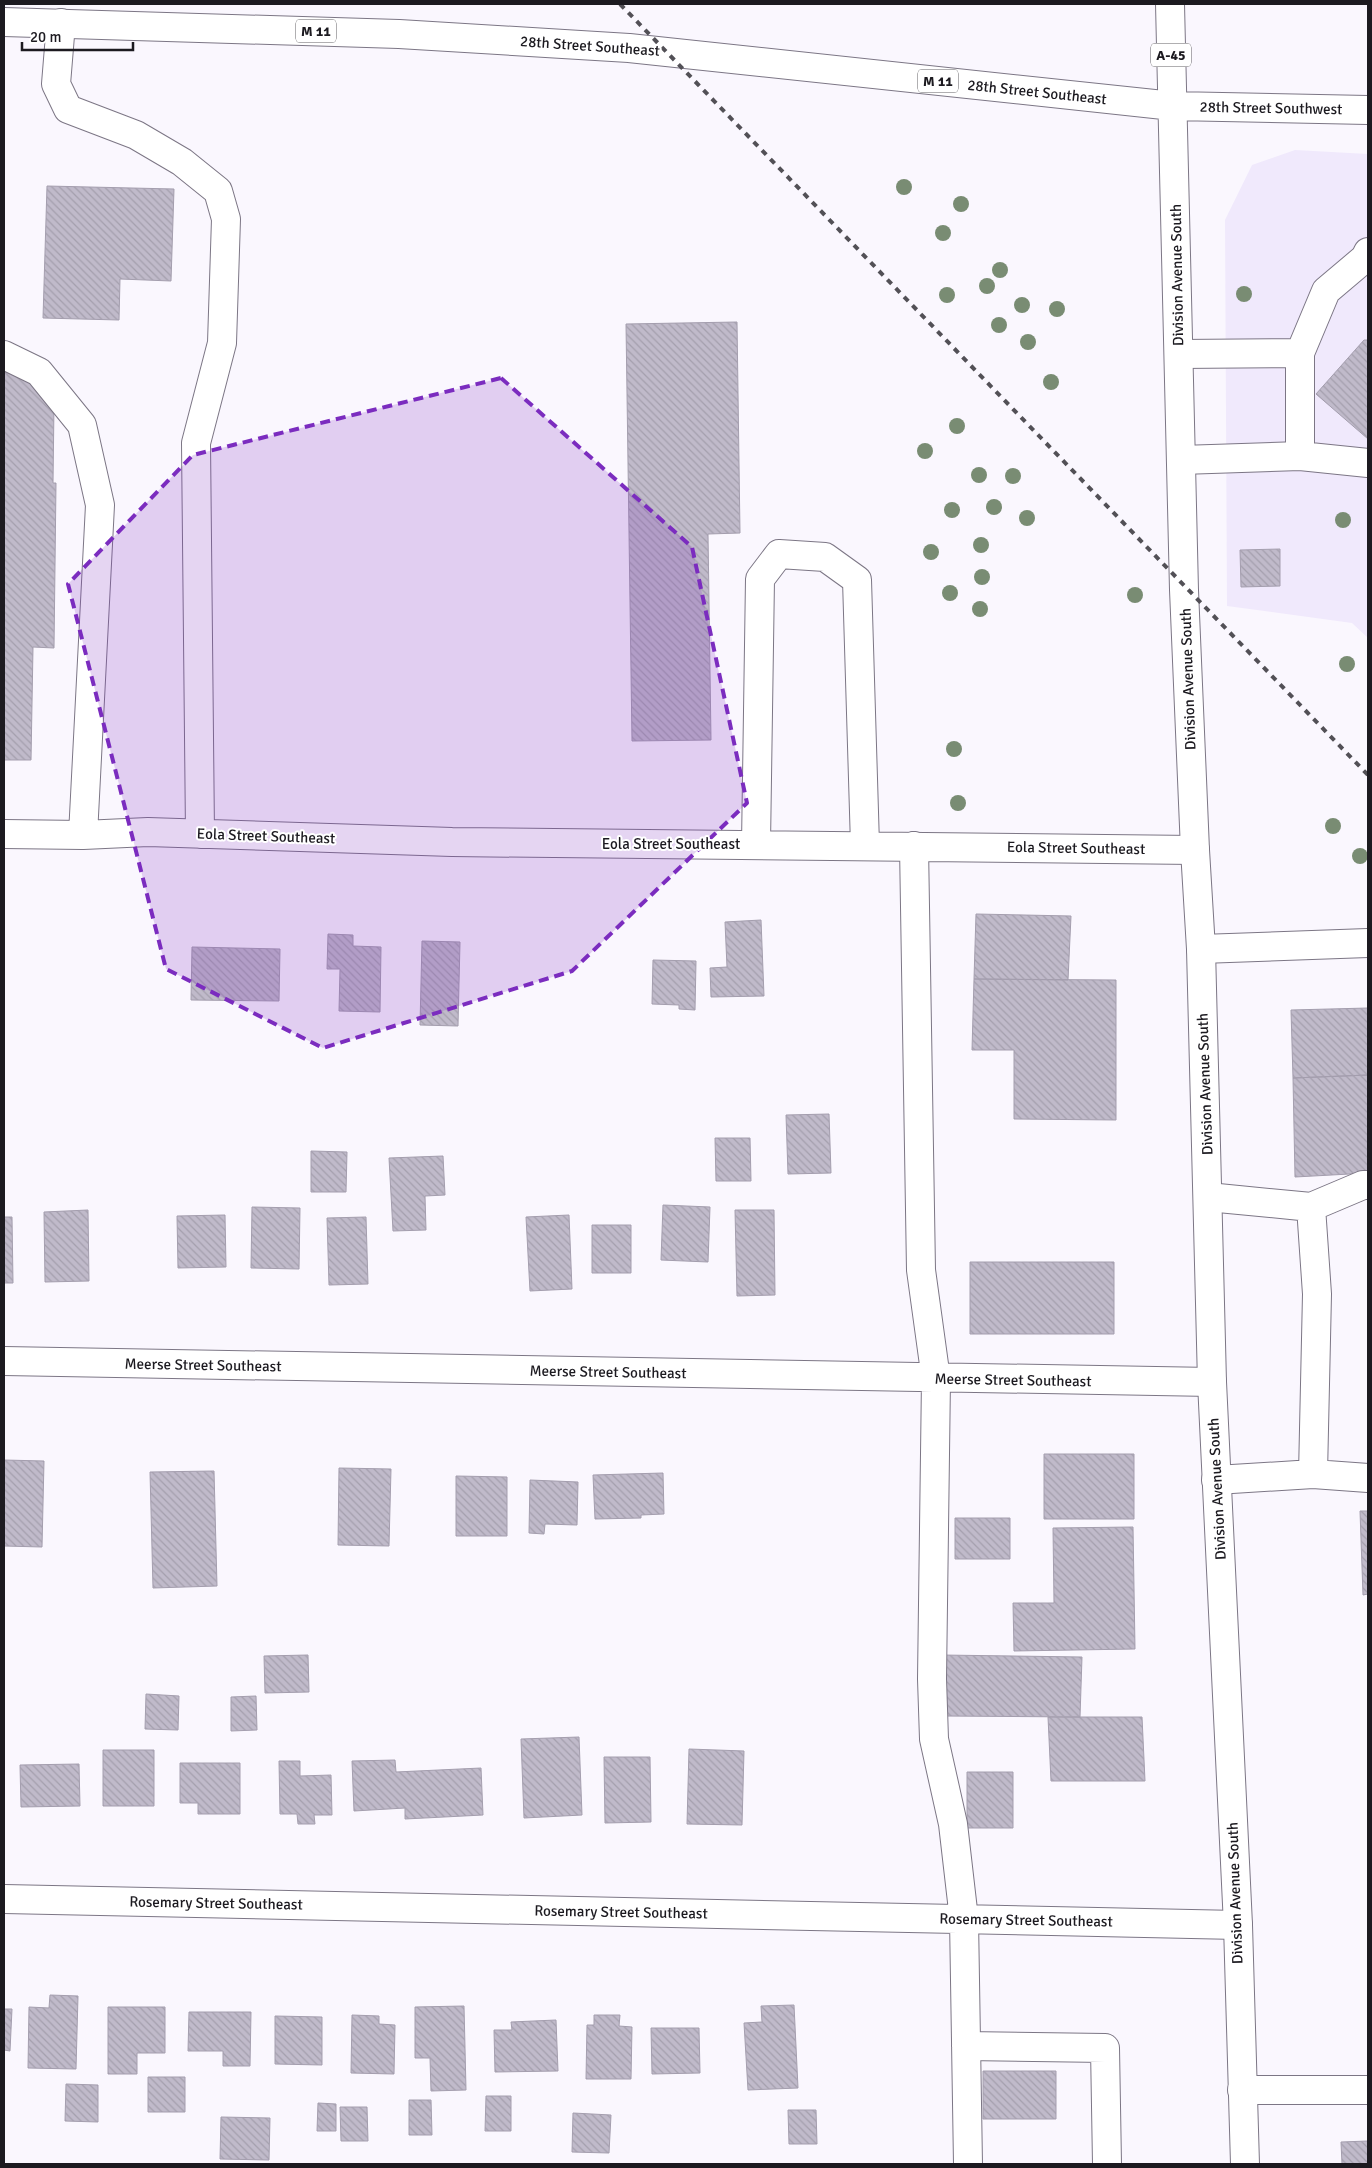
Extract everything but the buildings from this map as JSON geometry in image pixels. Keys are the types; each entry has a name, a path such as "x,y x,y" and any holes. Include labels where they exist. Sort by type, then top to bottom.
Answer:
{"main road":[{"name":"Division Avenue South","path":"1170,4 1184,590 1201,949 1212,1382 1238,1925 1245,2164"},
{"name":"28th Street Southeast","path":"4,22 399,34 665,51 1173,106"},
{"path":"61,23 56,84 68,109 136,135 182,162 218,191 226,219 222,343 196,443 200,834"},
{"name":"28th Street Southwest","path":"1173,106 1368,110"},
{"path":"1300,456 1300,353 1326,290 1365,258 1368,252"},
{"path":"1179,354 1300,353"},
{"path":"4,355 39,372 82,425 100,505 83,836"},
{"path":"1181,460 1300,456 1368,463"},
{"path":"756,844 760,578 779,554 825,557 857,580 865,845"},
{"name":"Eola Street Southeast","path":"4,834 83,836 148,832 452,842 1195,850"},
{"path":"914,846 921,1270 936,1378 932,1679 934,1738 953,1824 964,1919 968,2164"},
{"path":"1201,949 1368,943"},
{"path":"1208,1197 1312,1207 1368,1184"},
{"path":"1312,1207 1317,1294 1313,1474"},
{"name":"Meerse Street Southeast","path":"4,1361 1212,1382"},
{"path":"1216,1480 1313,1474 1368,1478"},
{"name":"Rosemary Street Southeast","path":"4,1899 1238,1925"},
{"path":"966,2046 1105,2048 1107,2164"},
{"path":"1242,2090 1368,2090"}],"highlighted area":[{"path":"501,378 692,547 747,803 572,971 323,1048 166,969 68,584 193,455"}],"shaded area":[{"path":"1295,150 1368,154 1368,638 1352,623 1227,606 1225,220 1252,165"}],"railway":[{"path":"620,4 1368,775"}]}
